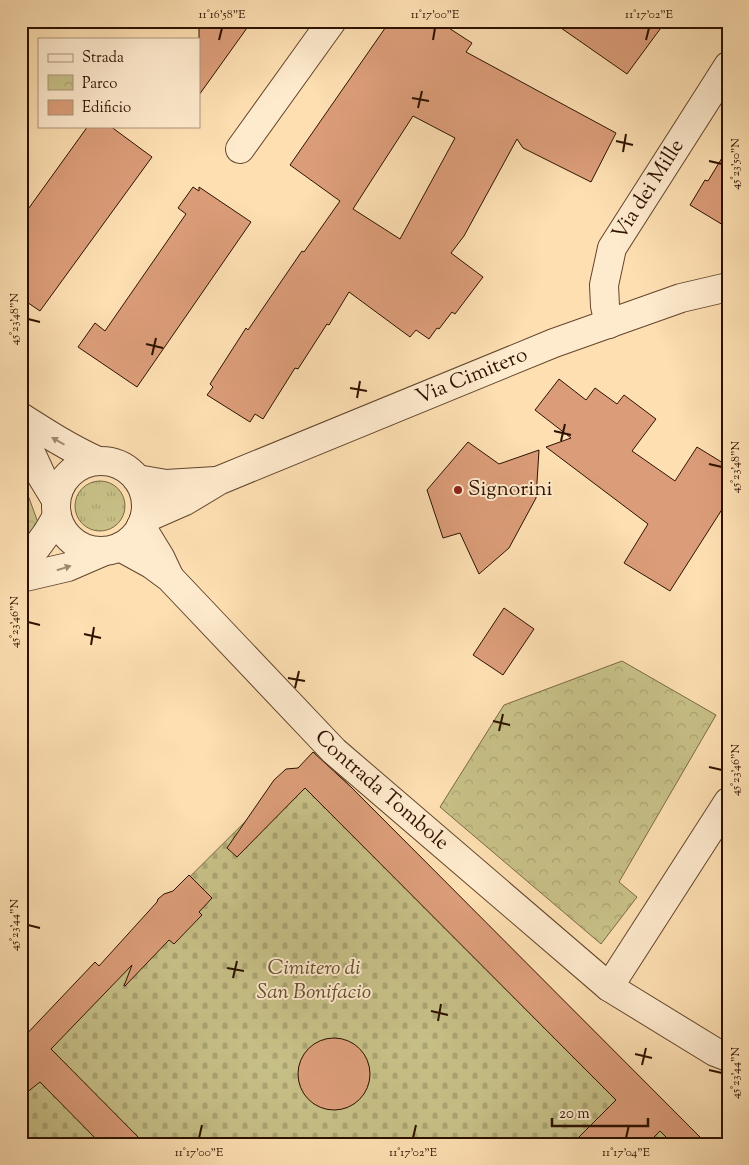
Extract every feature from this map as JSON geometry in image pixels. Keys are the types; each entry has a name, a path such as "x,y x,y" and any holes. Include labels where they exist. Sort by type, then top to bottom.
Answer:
{"street":[{"path":"240,149 332,21"},
{"name":"Via dei Mille","path":"609,324 605,306 604,286 612,248 728,66"},
{"name":"Via Cimitero","path":"143,523 220,480 554,343 681,298 728,287"},
{"path":"21,416 77,452 98,461 119,465 129,471 143,488 146,509 143,523 132,539 68,567 21,578"},
{"path":"21,431 56,508 61,528 69,538 80,546 92,550 112,549"},
{"path":"21,561 36,548 47,533 56,508 60,488 66,478 80,467 98,461"},
{"name":"Via Cimitero","path":"137,479 166,484 220,480"},
{"name":"Contrada Tombole","path":"143,523 170,578"},
{"name":"Contrada Tombole","path":"112,549 151,564 170,578 334,751 609,987 715,1052 728,1057"},
{"path":"609,987 728,802"}],"green space":[{"path":"21,476 40,528 21,541"},
{"path":"100,481 109,483 120,492 125,506 123,515 114,526 100,531 91,529 80,520 75,506 77,497 86,486"},
{"path":"622,661 716,715 619,882 637,897 601,944 440,807 504,705"},
{"name":"Cimitero di San Bonifacio","path":"316,751 697,1144 21,1144 21,1045"}],"building":[{"path":"199,21 252,21 200,94"},
{"path":"390,21 438,21 472,43 466,52 616,133 591,182 523,148 517,139 464,236 451,253 483,277 455,314 452,312 429,339 416,330 410,337 349,292 329,325 327,324 298,369 295,368 263,419 255,414 250,422 207,395 213,387 210,384 246,328 248,330 302,251 304,252 340,201 290,165","holes":["413,116 455,138 400,239 353,209"]},
{"path":"551,21 666,21 627,74"},
{"path":"87,128 113,128 152,157 40,311 21,298 21,219"},
{"path":"728,148 728,228 690,205 705,180 708,181"},
{"path":"193,187 199,191 199,187 251,222 137,387 78,347 95,323 105,331 186,214 178,208"},
{"path":"559,379 586,400 595,388 617,404 624,395 656,419 632,451 675,481 697,447 728,466 728,500 670,591 624,563 648,524 546,447 571,438 535,410"},
{"path":"468,442 499,464 539,450 536,498 509,548 479,574 460,533 443,538 427,490"},
{"path":"504,608 534,629 503,675 473,655"},
{"path":"313,752 351,787 707,1144 673,1144 660,1131 647,1144 572,1144 616,1100 305,788 237,857 227,848 274,780 286,769 298,768"},
{"path":"189,875 212,898 199,912 202,915 174,944 169,940 124,986 132,965 51,1049 145,1144 101,1144 40,1082 21,1097 21,1040 95,962 99,966 158,899 164,894 173,891"},
{"path":"334,1038 354,1044 364,1054 370,1074 364,1094 354,1104 334,1110 314,1104 304,1094 298,1074 304,1054 314,1044"}],"place":[{"name":"Signorini","path":"458,490"}]}
